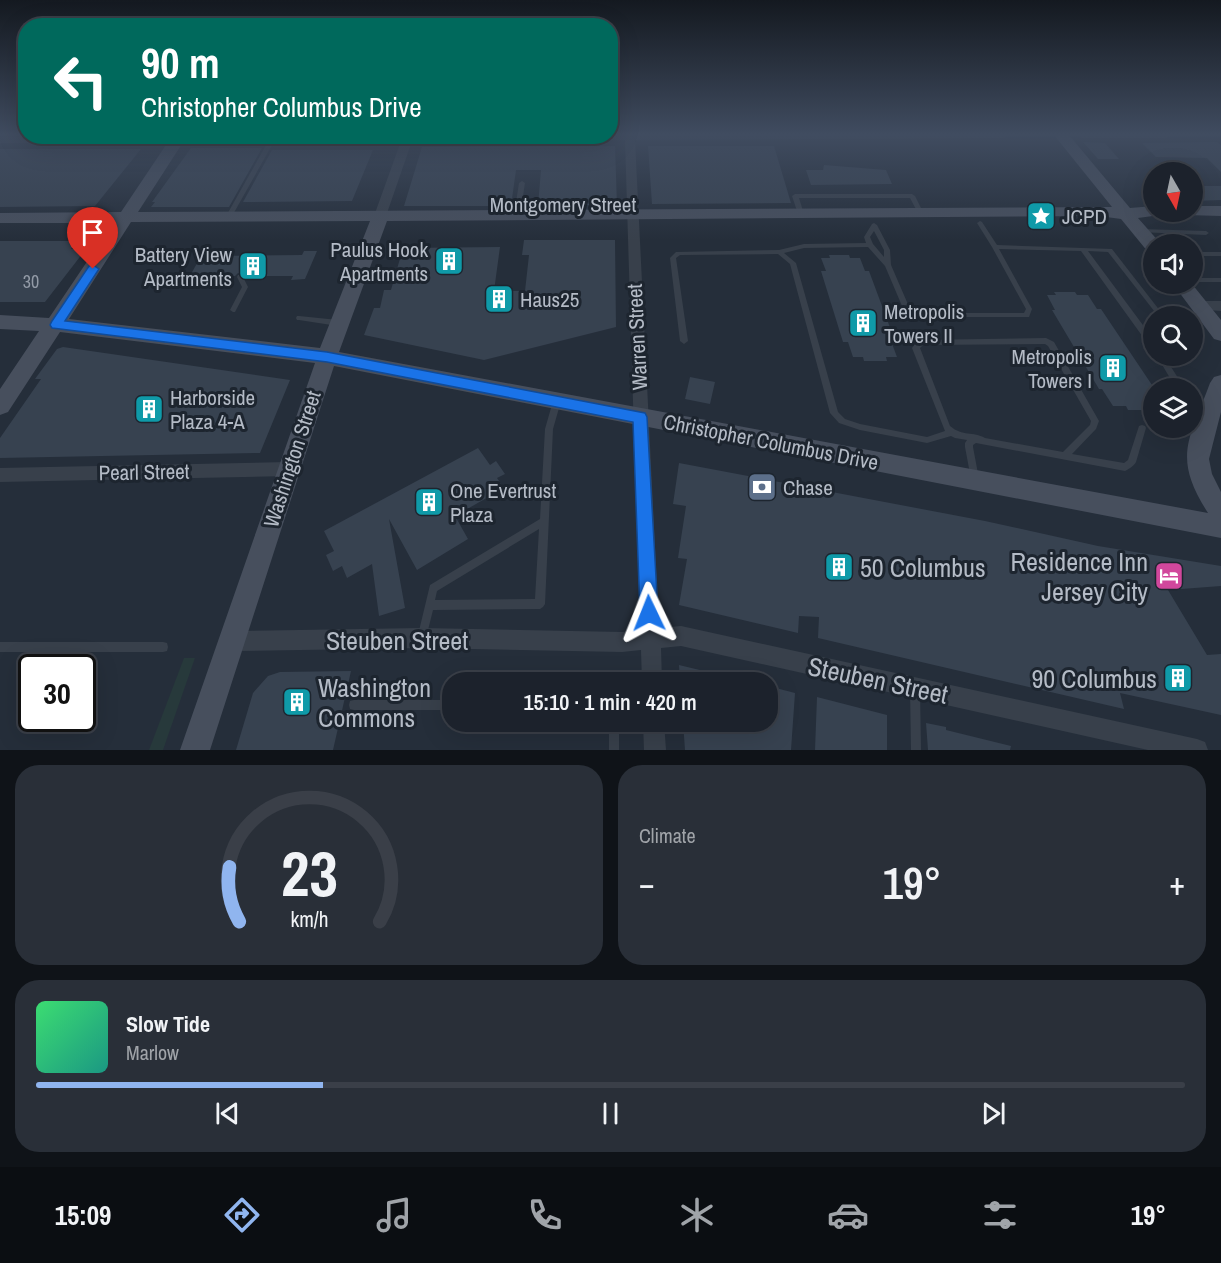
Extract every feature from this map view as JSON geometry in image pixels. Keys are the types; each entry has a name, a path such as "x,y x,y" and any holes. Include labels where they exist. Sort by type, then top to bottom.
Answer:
{"street":[{"path":"0,406 158,170"},
{"name":"Washington Street","path":"195,750 233,641 288,469 395,170"},
{"name":"Warren Street","path":"630,170 652,672"},
{"path":"1089,170 1143,235"},
{"path":"1203,211 1221,211"},
{"name":"Montgomery Street","path":"0,230 228,218 377,222 518,215 631,221 801,214 872,219 920,212 977,217"},
{"name":"Montgomery Street","path":"0,218 122,223 977,217 1104,221 1125,214 1143,213"},
{"path":"1190,294 1200,306"},
{"path":"1203,306 1221,306"},
{"path":"1203,310 1221,334"},
{"name":"Christopher Columbus Drive","path":"0,322 56,325 327,357 1221,527"},
{"path":"1221,383 1203,434 1197,465 1204,486 1221,513"},
{"name":"Pearl Street","path":"0,475 288,469"},
{"name":"Steuben Street","path":"233,641 422,638 622,642 681,636 1197,750"},
{"path":"654,732 655,750"}],"lane":[{"path":"228,218 255,170"},
{"path":"518,215 522,183"},
{"path":"801,214 795,196 912,196 920,212"},
{"path":"872,219 887,250 888,265 907,311 916,315 1027,315 1029,309 977,217"},
{"path":"872,219 867,237 870,245 888,265"},
{"path":"1140,231 1206,233"},
{"path":"684,341 673,258 678,253 779,252 804,246 870,245"},
{"path":"995,247 1106,249 1114,253 1154,306"},
{"path":"1083,249 1143,329"},
{"path":"340,252 365,252"},
{"path":"779,252 794,263 834,413 842,421 860,428 927,440 950,433 1125,467 1132,462 1143,428"},
{"path":"1203,254 1221,254"},
{"path":"233,310 245,287 240,277"},
{"path":"1203,280 1221,280"},
{"path":"299,318 339,323"},
{"path":"950,433 917,345 921,342 1046,341 1055,349 1095,421 1093,427 1065,456"},
{"path":"429,605 540,604 549,429 557,401"},
{"path":"975,480 969,443 981,439"},
{"path":"422,638 433,588 543,522"},
{"path":"0,647 163,647"},
{"path":"915,688 916,750"},
{"path":"354,705 442,705"},
{"path":"614,732 614,750"}],"shaded area":[{"path":"184,658 195,658 163,750 149,750"}],"building":[{"path":"0,170 124,170 95,206 0,207"},
{"path":"175,170 250,170 229,207 151,207 155,202 152,202"},
{"path":"261,170 365,170 352,201 243,202"},
{"path":"415,170 516,170 511,206 404,206"},
{"path":"541,170 616,170 617,205 538,205"},
{"path":"650,170 781,170 791,203 652,204"},
{"path":"806,170 886,170 892,184 811,185"},
{"path":"1203,186 1221,186 1221,200 1203,201"},
{"name":"Haus25","path":"524,240 615,240 616,327 484,360 364,335 374,308 380,308 384,290 391,290 403,248 500,247 494,291 525,291 529,255 522,255"},
{"path":"0,241 77,241 71,249 86,249 45,302 0,302"},
{"name":"Battery View Apartments","path":"204,251 217,251 215,256 302,255 304,251 317,251 305,279 291,280 293,276 245,276 238,273 235,276 204,276 202,281 187,281"},
{"name":"Metropolis Towers II","path":"829,255 849,255 850,258 860,258 865,271 869,271 895,341 891,341 897,357 886,357 887,361 864,361 863,357 853,357 848,342 843,342 821,271 826,271 821,258 830,258"},
{"name":"Metropolis Towers I","path":"1054,292 1075,292 1077,295 1088,295 1097,309 1101,309 1147,378 1143,378 1143,410 1128,410 1126,406 1113,406 1102,389 1099,389 1052,310 1055,310 1047,295 1056,295"},
{"name":"Harborside Plaza 4-A","path":"63,347 290,380 260,453 0,458 0,438 41,379 35,379 57,349"},
{"path":"690,377 715,382 710,404 685,399"},
{"name":"One Evertrust Plaza","path":"478,448 490,465 496,461 505,474 497,478 504,488 455,516 468,539 417,570 389,519 405,608 379,616 372,564 347,578 342,566 333,571 326,555 334,551 324,531"},
{"path":"679,463 985,521 1098,546 1221,566 1221,586 1168,590 1207,655 1221,654 1221,715 1120,693 1124,709 818,638 819,617 799,616 798,633 679,605 687,559 678,558 686,506 673,504"},
{"path":"679,665 708,672 679,672"},
{"name":"Washington Commons","path":"351,671 333,750 236,750 253,693 268,676 280,672"},
{"path":"778,689 795,693 791,750 685,750 684,732 778,732"},
{"path":"817,697 887,715 887,750 815,750"},
{"path":"926,723 1011,746 1010,750 928,750"}],"place":[{"name":"JCPD","path":"1041,216"},
{"name":"Paulus Hook Apartments","path":"449,261"},
{"name":"Battery View Apartments","path":"253,266"},
{"name":"Haus25","path":"499,299"},
{"name":"Metropolis Towers II","path":"863,323"},
{"name":"Metropolis Towers I","path":"1113,368"},
{"name":"Harborside Plaza 4-A","path":"149,409"},
{"name":"Chase","path":"762,487"},
{"name":"One Evertrust Plaza","path":"429,502"},
{"name":"50 Columbus","path":"839,567"},
{"name":"Residence Inn Jersey City","path":"1169,576"},
{"name":"90 Columbus","path":"1178,678"},
{"name":"Washington Commons","path":"297,702"}],"route":[{"path":"93,269 56,325 327,357 640,417 649,613"}]}
